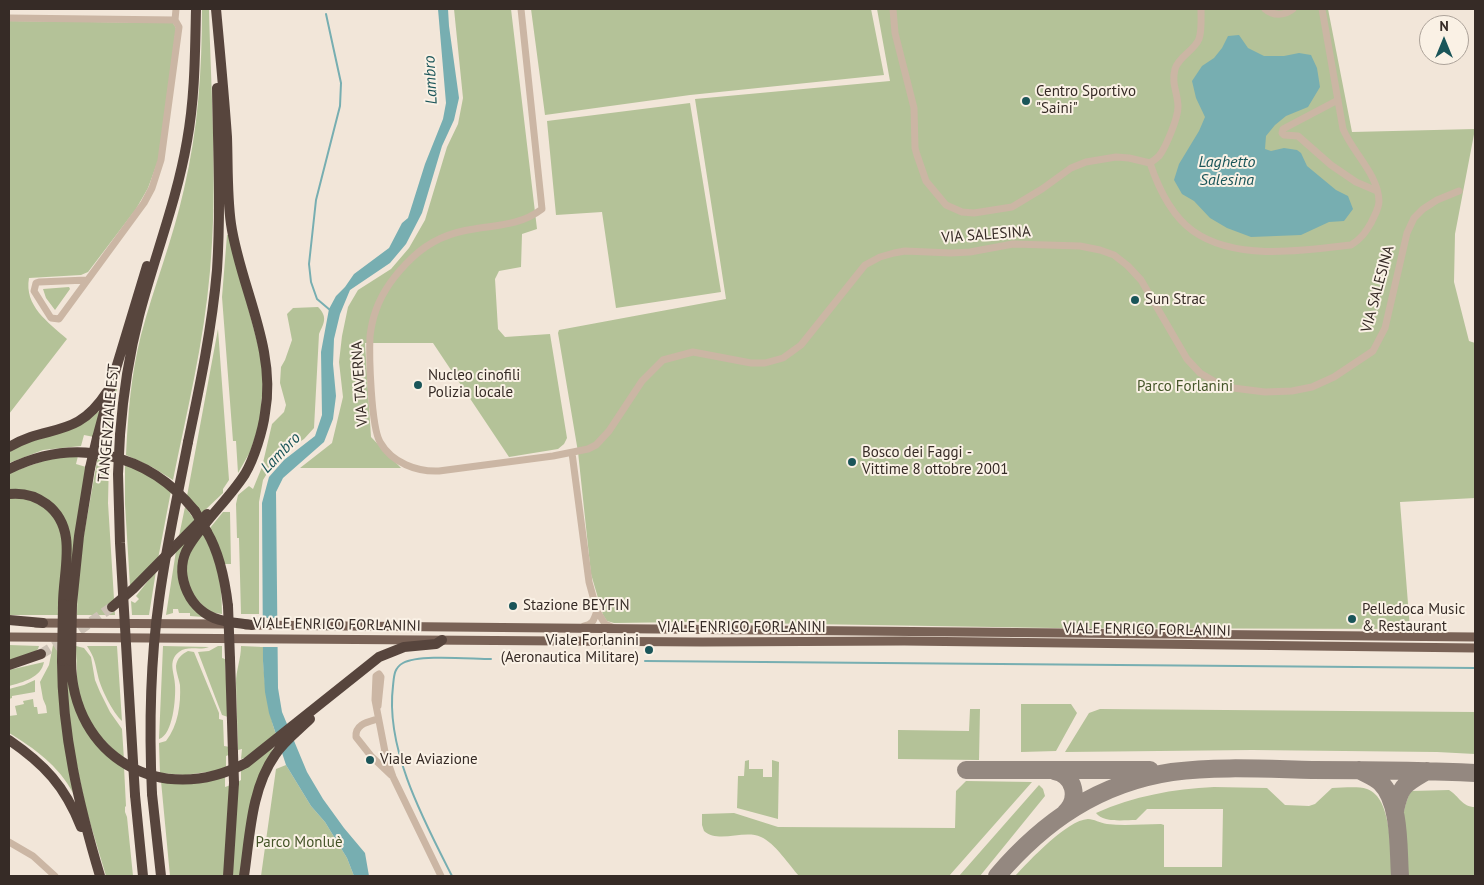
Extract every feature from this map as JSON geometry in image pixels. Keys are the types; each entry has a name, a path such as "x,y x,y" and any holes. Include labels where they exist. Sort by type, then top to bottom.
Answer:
{"highway":[{"name":"TANGENZIALE EST","path":"143,876 119,535 118,474 120,435 130,356 145,284 164,234 187,142 193,90 196,9"},
{"path":"215,9 223,147 231,223 265,360 267,384 266,411 261,433 247,471 188,547 182,568 185,587 189,597 201,610 216,619 256,624"},
{"path":"161,876 152,794 150,720 156,627 163,574 207,346 215,290 223,147"},
{"path":"68,604 90,468 97,438 114,375 145,284"},
{"path":"9,447 27,439 78,423 100,403 114,375"},
{"path":"9,469 37,458 68,452 88,452 115,457 144,469 163,480 195,511 207,532 216,550 228,606 234,783 228,876"},
{"path":"112,607 133,589 223,498 238,481 254,452"},
{"path":"9,494 27,494 52,508 61,522 65,533 68,604 64,698 71,758 77,789 99,873"},
{"path":"9,622 43,624"},
{"path":"66,661 74,695 81,713 93,734 111,754 124,764 140,771 173,779 205,779 223,774 276,746 369,664 387,653 404,647 436,644 442,640"},
{"path":"9,665 41,654"},
{"path":"9,740 28,753 55,779 76,814 99,873"},
{"path":"244,876 258,792 276,746"}],"main road":[{"name":"VIALE ENRICO FORLANINI","path":"43,624 256,624 1475,637"},
{"name":"VIALE ENRICO FORLANINI","path":"9,637 702,642 904,641 1475,648"}],"street":[{"path":"87,280 40,282 36,283 34,291 51,318 59,319 144,203 159,168 179,27 176,20 176,9"},
{"name":"VIA TAVERNA","path":"520,9 542,209 516,223 460,232 436,240 414,256 396,275 381,299 370,335 374,414 378,437 383,446 401,462 421,470 439,471 572,453"},
{"path":"893,9 896,33 914,108 917,155 926,181 946,205 962,212 974,213 1012,208 1071,168 1086,162 1116,157 1129,158 1150,164"},
{"path":"1150,164 1158,158 1164,148 1177,114 1178,102 1174,91 1175,71 1177,64 1199,39 1201,9"},
{"path":"1264,9 1268,12 1281,14 1293,9"},
{"path":"1150,164 1156,182 1182,221 1191,230 1220,244 1279,252 1350,245 1358,241 1377,211 1379,202 1377,190 1366,167 1348,142 1343,129 1322,9"},
{"path":"9,18 176,20"},
{"path":"1338,100 1298,120 1283,129 1282,132 1284,135 1298,136 1330,165 1356,182 1377,190"},
{"name":"VIA SALESINA","path":"572,453 588,449 600,441 609,431 642,381 663,360 694,352 751,363 765,363 783,358 805,340 865,265 880,257 905,251 970,252 1013,244 1080,246 1100,250 1114,256 1128,266 1141,280 1187,359 1200,373 1217,383 1233,388 1265,392 1292,392 1312,387 1334,377 1373,351 1385,328 1407,233 1414,218 1423,209 1437,200 1459,190"},
{"path":"572,453 586,570 597,611 605,624 615,628"},
{"path":"569,628 590,625 597,611"},
{"path":"378,706 378,719 384,749 393,777 441,876"},
{"path":"378,719 360,726 356,731 356,737 371,756 393,777"},
{"path":"9,842 33,856 55,876"}],"green space":[{"path":"202,9 209,9 213,140 214,206 210,271 204,324 173,480 152,467 126,455 130,394 138,350 146,317 180,208 193,145 200,77"},
{"path":"454,9 511,9 537,229 522,234 521,267 499,271 495,279 498,329 505,337 550,334 567,438 558,449 509,457 433,343 365,343 371,437 401,468 300,468 332,443 343,397 339,362 348,307 358,290 391,269 409,248 425,220 447,147 458,124 463,98"},
{"path":"531,9 871,9 884,75 690,95 545,115"},
{"name":"Parco Forlanini","path":"877,9 1328,9 1352,132 1475,129 1455,234 1454,282 1469,341 1475,343 1475,498 1400,502 1410,629 1055,628 687,622 614,623 607,621 603,615 591,574 578,452 559,330 726,299 695,99 890,81"},
{"path":"9,21 173,23 176,28 159,158 148,188 136,209 88,272 81,275 29,278 28,288 34,305 45,320 67,339 9,414"},
{"path":"690,103 721,292 616,308 602,212 556,215 547,121"},
{"path":"227,235 229,235 264,368 260,422 250,452 238,473 236,441 233,441 222,297"},
{"path":"69,287 70,289 55,310 46,298 43,289"},
{"path":"318,307 323,314 324,320 319,334 314,428 304,439 280,455 263,480 259,502 259,614 241,614 236,504 238,495 249,486 253,489 262,467 272,424 284,412 286,405 280,383 281,367 292,340 287,314 293,308"},
{"path":"218,329 229,480 223,489 223,493 202,513 187,496"},
{"path":"116,381 118,382 109,451 100,449"},
{"path":"99,411 101,412 94,437 84,435 81,446 43,450 9,463 9,449 82,424"},
{"path":"78,456 76,464 86,467 70,582 57,508 9,489 9,473 49,459"},
{"path":"98,456 109,459 108,503 115,615 77,615 78,568"},
{"path":"125,463 142,470 171,491 158,559 130,586 125,504"},
{"path":"9,496 31,500 46,508 56,519 61,534 63,550 58,615 9,615"},
{"path":"185,507 195,520 179,536"},
{"path":"223,512 230,512 231,564 224,564 210,528"},
{"path":"203,532 218,572 222,614 209,612 192,594 187,577 187,558"},
{"path":"186,541 180,567 203,617 190,616 190,613 179,613 178,609 173,609 173,613 166,615 176,551"},
{"path":"156,571 149,615 132,615 131,601 135,603 139,599 136,596"},
{"path":"9,645 39,646 35,652 9,661"},
{"path":"53,645 57,646 73,793 61,774 45,758 9,733 9,716 17,715 15,706 24,704 23,701 33,699 34,707 37,707 38,714 47,713 40,682 49,665"},
{"path":"76,646 84,648 91,657 95,680 100,692 110,712 122,729 124,760 95,731 80,701"},
{"path":"87,646 117,646 122,721 104,693 93,657"},
{"path":"163,646 209,647 182,650 173,659 172,668 175,691 173,715 168,731 159,739"},
{"path":"222,646 222,658 225,659 228,717 222,715 198,652 209,651"},
{"path":"241,646 263,647 266,692 276,735 241,759 242,749 238,750 236,683"},
{"path":"188,651 194,652 219,713 219,719 223,720 224,746 230,747 231,754 226,756 226,768 221,770 185,775 160,773 159,743 166,741 170,735 176,722 179,707 180,685 176,671 177,661"},
{"path":"44,662 35,676 9,686 9,670"},
{"path":"66,678 68,678 70,691 79,717 86,729 103,751 124,767 125,812 133,876 106,876 86,809 71,737"},
{"path":"35,680 35,692 12,696 9,699 9,689"},
{"path":"1021,704 1071,704 1077,713 1056,751 1021,752"},
{"path":"970,709 980,709 979,760 898,759 898,730 969,731"},
{"path":"1100,709 1475,712 1475,754 1252,750 1065,752 1089,713"},
{"path":"274,746 263,770 242,876 232,876 238,782 241,780 241,770"},
{"path":"749,760 749,769 763,769 763,777 772,777 772,760 779,762 778,819 737,808 738,776 744,776 745,761"},
{"name":"Parco Monluè","path":"286,765 311,806 325,822 347,858 354,876 261,876 276,769"},
{"path":"225,774 225,787 231,785 226,876 170,876 161,781"},
{"path":"966,781 1032,782 949,876 799,876 777,849 761,837 754,835 724,837 710,835 704,831 702,825 702,814 734,813 778,827 955,828 956,791"},
{"path":"1039,785 1043,789 1045,796 980,876 959,876"},
{"path":"1214,787 1267,788 1285,805 1309,806 1315,804 1332,788 1354,787 1367,789 1375,794 1382,803 1386,815 1392,876 1015,876 1059,834 1079,821 1088,819 1114,825 1164,825 1164,867 1222,867 1223,809 1147,809 1136,820 1109,820 1096,813 1154,794"},
{"path":"1449,790 1467,805 1475,807 1475,876 1407,876 1403,844 1403,822 1404,811 1411,791"}],"water":[{"path":"438,9 448,9 459,98 454,120 442,146 422,213 406,244 390,263 350,290 340,314 334,339 333,364 336,396 333,419 324,442 283,478 276,492 278,688 282,712 307,772 323,799 365,853 369,876 354,876 347,858 325,822 311,806 286,765 269,713 265,692 263,661 262,503 269,477 284,460 315,436 322,415 321,352 329,309 336,296 354,274 389,248 402,223 408,218 425,164 443,119 446,103"},
{"name":"Laghetto Salesina","path":"1239,35 1248,48 1264,56 1284,56 1299,53 1311,55 1317,68 1320,87 1308,107 1286,116 1275,125 1266,136 1265,149 1271,151 1284,148 1297,150 1301,153 1307,166 1336,190 1348,196 1353,209 1344,221 1329,222 1301,235 1251,237 1227,228 1210,218 1194,201 1182,194 1174,180 1179,164 1199,131 1205,117 1196,98 1192,81 1202,66 1214,58 1222,48 1228,36"}],"pier":[{"path":"260,618 279,618 279,647 260,647"}],"waterway":[{"path":"326,14 341,83 340,106 316,200 309,264 311,282 317,299 330,310"},
{"path":"452,876 419,808 401,759 395,735 392,710 394,676 400,665 411,660 433,658 491,659"},
{"path":"645,661 1475,668"}],"taxiway":[{"path":"997,876 1015,856 1054,822 1097,795 1145,777 1189,770 1224,768 1475,773"},
{"path":"966,770 1150,770"},
{"path":"1359,770 1380,782 1392,801 1397,826 1400,876"},
{"path":"1054,771 1067,777 1073,788 1073,801 1065,813"},
{"path":"1395,811 1399,796 1405,786 1427,771"}],"tunnel":[{"path":"41,654 77,632 112,607"}],"place":[{"name":"Centro Sportivo \"Saini\"","path":"1026,101"},
{"name":"Sun Strac","path":"1135,300"},
{"name":"Nucleo cinofili Polizia locale","path":"418,385"},
{"name":"Bosco dei Faggi - Vittime 8 ottobre 2001","path":"852,462"},
{"name":"Stazione BEYFIN","path":"513,606"},
{"name":"Pelledoca Music & Restaurant","path":"1352,619"},
{"name":"Viale Forlanini (Aeronautica Militare)","path":"649,650"},
{"name":"Viale Aviazione","path":"370,760"}],"water label":[{"name":"Lambro","path":"431,80"},
{"name":"Lambro","path":"281,453"}]}
